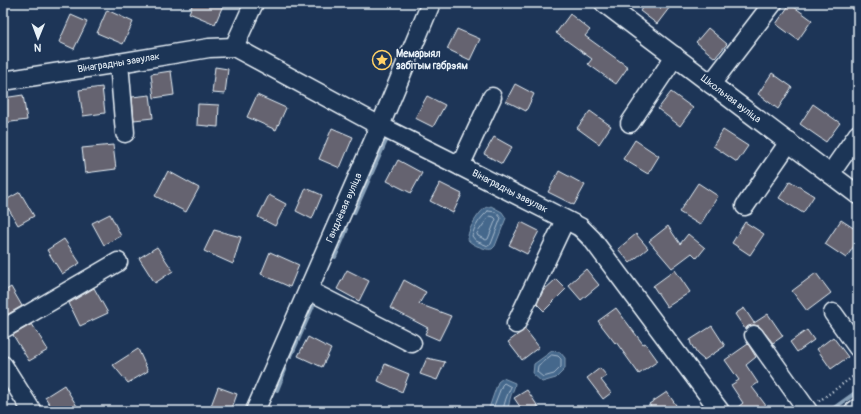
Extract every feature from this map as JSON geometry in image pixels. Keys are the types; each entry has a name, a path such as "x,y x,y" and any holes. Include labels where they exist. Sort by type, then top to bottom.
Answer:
{"street":[{"path":"234,47 254,3"},
{"name":"Гандлёвая вуліца","path":"255,411 380,126 431,3"},
{"name":"Школьная вуліца","path":"604,3 858,195"},
{"path":"711,84 773,3"},
{"name":"Вінаградны завулак","path":"3,81 209,48 234,47 380,126 580,227 592,239 720,411"},
{"path":"630,123 675,56"},
{"path":"119,63 125,133"},
{"path":"460,166 492,96"},
{"path":"830,174 858,134"},
{"path":"745,206 789,142"},
{"path":"516,324 565,220"},
{"path":"3,328 118,262"},
{"path":"308,290 412,343"},
{"path":"833,313 858,348"},
{"path":"754,335 807,410"},
{"path":"3,365 32,411"},
{"path":"854,411 858,408"}],"path":[{"path":"807,410 858,373"}],"water":[{"path":"491,206 502,212 506,218 495,246 492,249 488,249 474,245 468,238 470,229 476,218 485,208"},
{"path":"552,351 560,352 565,358 565,369 556,378 542,382 533,374 534,364"},
{"path":"503,378 515,383 508,408 506,411 488,411 498,382"}],"building":[{"path":"193,3 224,3 215,24 189,13"},
{"path":"646,3 673,3 657,24 640,11"},
{"path":"790,4 812,20 798,40 776,24"},
{"path":"107,10 133,22 123,44 97,33"},
{"path":"570,14 590,30 585,36 628,67 616,84 588,64 592,59 556,33"},
{"path":"71,15 87,22 74,49 59,42"},
{"path":"708,28 727,44 715,58 696,42"},
{"path":"457,29 480,39 470,60 447,49"},
{"path":"215,67 228,69 225,94 212,93"},
{"path":"171,71 174,95 154,98 151,74"},
{"path":"772,73 792,87 778,109 758,94"},
{"path":"515,84 534,94 526,111 506,101"},
{"path":"102,87 105,113 83,116 79,90"},
{"path":"671,92 693,108 680,126 658,109"},
{"path":"23,95 27,120 3,123 3,98"},
{"path":"150,95 153,118 134,120 132,97"},
{"path":"257,95 286,108 276,130 247,117"},
{"path":"427,96 445,105 433,127 415,118"},
{"path":"198,104 219,105 218,127 197,125"},
{"path":"813,104 840,123 826,142 800,124"},
{"path":"590,111 611,126 599,144 577,128"},
{"path":"332,128 353,137 340,168 319,159"},
{"path":"723,130 748,146 737,162 713,146"},
{"path":"494,137 512,147 502,164 484,154"},
{"path":"635,140 659,156 648,174 623,159"},
{"path":"113,145 116,169 85,173 82,148"},
{"path":"398,160 422,173 411,193 387,181"},
{"path":"168,171 199,188 186,212 155,196"},
{"path":"559,171 585,185 574,205 548,192"},
{"path":"790,181 814,196 803,213 779,198"},
{"path":"440,183 462,194 453,213 430,201"},
{"path":"698,183 718,196 700,225 679,212"},
{"path":"306,188 322,195 312,219 296,211"},
{"path":"20,192 34,216 18,225 4,201"},
{"path":"269,195 286,204 275,226 258,217"},
{"path":"110,214 121,236 104,245 92,223"},
{"path":"841,220 858,231 858,240 846,258 825,244"},
{"path":"521,222 539,231 527,254 509,245"},
{"path":"745,222 764,234 750,255 732,243"},
{"path":"668,226 680,244 688,234 705,248 697,258 692,253 672,268 649,241"},
{"path":"214,230 241,237 233,264 204,251"},
{"path":"636,234 648,248 630,263 618,249"},
{"path":"64,239 80,263 62,274 47,250"},
{"path":"157,247 173,271 155,283 139,258"},
{"path":"270,252 299,265 290,287 261,274"},
{"path":"586,269 599,285 581,300 568,285"},
{"path":"347,270 369,281 359,301 337,289"},
{"path":"675,270 690,292 667,307 653,286"},
{"path":"816,273 831,293 807,311 792,291"},
{"path":"556,279 566,289 544,311 537,304 543,291"},
{"path":"404,280 426,292 419,304 451,316 439,340 425,334 428,328 390,308"},
{"path":"11,287 22,306 3,317 3,292"},
{"path":"94,288 108,313 80,326 69,303"},
{"path":"616,308 658,361 639,374 616,342 615,343 598,321"},
{"path":"744,308 754,323 768,314 783,336 773,343 759,326 748,326 745,329 735,314"},
{"path":"32,324 48,350 29,361 13,335"},
{"path":"712,326 725,346 704,360 697,354 690,340"},
{"path":"525,329 539,347 522,360 508,342"},
{"path":"807,330 814,340 797,352 790,342"},
{"path":"308,337 331,349 322,367 298,356"},
{"path":"833,337 848,357 831,369 817,349"},
{"path":"748,344 756,357 746,365 758,383 752,387 770,411 733,411 743,403 731,385 739,380 725,360"},
{"path":"138,349 148,371 128,383 113,365"},
{"path":"427,358 445,362 437,380 420,374"},
{"path":"385,364 409,374 402,392 378,381"},
{"path":"600,368 607,376 601,380 611,393 603,399 587,378"},
{"path":"64,385 80,411 54,411 45,397"},
{"path":"218,387 237,394 231,411 209,411"},
{"path":"527,390 541,411 523,411 514,398"},
{"path":"667,392 680,411 654,411 649,404"}],"waterway":[{"path":"354,213 386,141 390,139 393,141"},
{"path":"335,257 347,229"},
{"path":"570,231 585,245"},
{"path":"291,356 313,306"},
{"path":"277,390 285,370"},
{"path":"830,411 858,391"}],"place":[{"name":"Мемарыял забітым габрэям","path":"382,60"}]}
